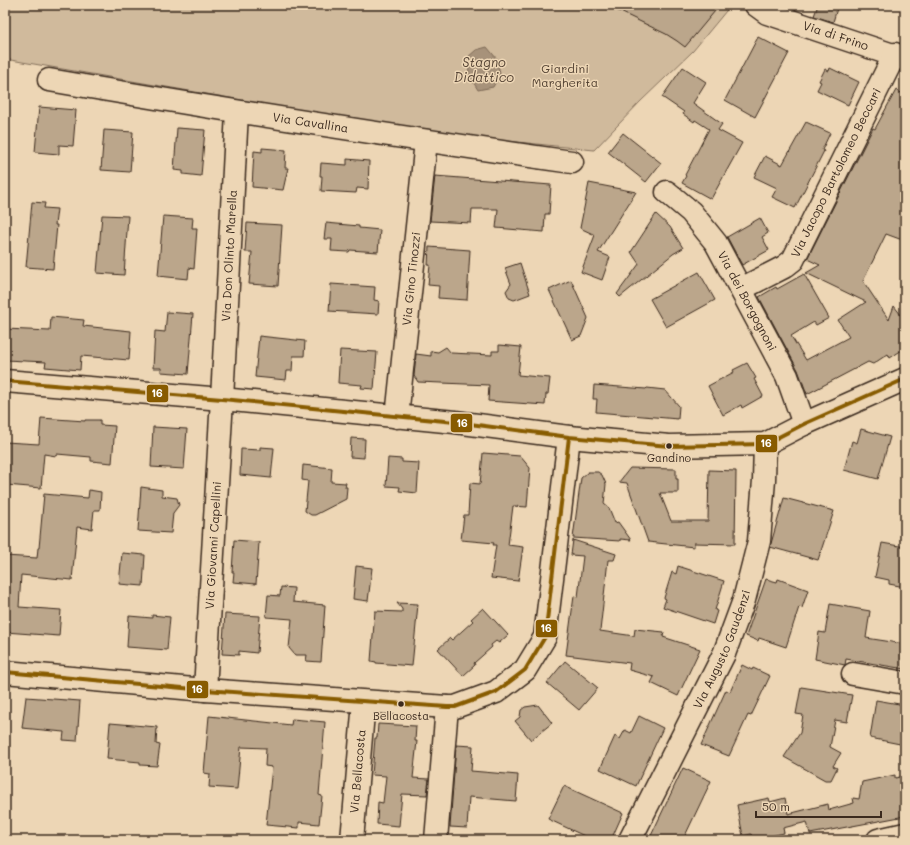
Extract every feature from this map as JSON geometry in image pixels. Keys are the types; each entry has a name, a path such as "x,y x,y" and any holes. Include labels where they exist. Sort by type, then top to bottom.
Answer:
{"street":[{"name":"Via di Frino","path":"761,9 900,57"},
{"name":"Via Jacopo Bartolomeo Beccari","path":"741,289 784,267 793,260 900,57"},
{"name":"Via Cavallina","path":"49,80 237,112 572,162"},
{"name":"Via Don Olinto Marella","path":"222,399 237,112"},
{"name":"Via Gino Tinozzi","path":"397,417 426,141"},
{"name":"Via dei Borgognoni","path":"667,192 691,212 716,243 787,376 804,424"},
{"path":"5,381 222,399 455,422 569,437 669,446 765,444 804,424 905,379"},
{"name":"Via Giovanni Capellini","path":"205,690 222,399"},
{"path":"5,672 205,690 447,708 455,707 496,692 525,670 545,637 569,437"},
{"name":"Via Augusto Gaudenzi","path":"630,840 724,654 744,600 759,540 764,480 765,444"},
{"path":"853,674 905,683"},
{"name":"Via Bellacosta","path":"352,840 364,702"},
{"path":"436,840 447,708"},
{"path":"878,840 905,834"}],"green space":[{"name":"Giardini Margherita","path":"5,5 731,5 693,51 640,102 594,150 432,133 5,59"}],"water":[{"name":"Stagno Didattico","path":"487,47 497,59 500,74 493,87 478,90 469,75 468,57 476,50"}],"building":[{"path":"606,5 720,5 685,47 666,34"},
{"path":"818,5 838,5 833,22 814,16"},
{"path":"758,37 789,53 755,117 725,100"},
{"path":"683,67 706,82 693,103 722,124 718,130 742,143 711,199 682,183 709,129 695,120 694,122 683,114 684,112 662,97"},
{"path":"830,68 859,82 848,105 817,90 821,82 819,81 825,69 829,71"},
{"path":"896,90 905,95 905,241 886,234 863,281 889,320 894,306 905,320 905,348 890,358 888,354 873,364 868,362 807,394 798,370 759,297 804,274 829,318 816,325 814,322 791,336 806,360 849,337 838,320 866,302 806,273 820,265 807,259 873,128 875,129"},
{"path":"39,107 76,110 73,146 59,145 59,154 35,152"},
{"path":"806,122 830,133 822,150 824,151 795,208 772,197 777,188 754,177 765,156 782,165"},
{"path":"177,128 205,130 201,176 183,174 183,171 174,170"},
{"path":"104,130 133,132 130,172 101,170"},
{"path":"623,133 661,163 646,182 608,152"},
{"path":"262,148 286,150 285,168 288,168 283,190 252,187 254,151 262,152"},
{"path":"347,159 369,161 368,189 357,188 356,193 321,191 321,163 347,165"},
{"path":"435,176 551,185 549,214 545,214 544,232 496,228 498,209 472,209 471,223 430,221"},
{"path":"589,183 636,192 598,252 610,257 602,280 581,272 595,235 580,228"},
{"path":"32,202 45,203 44,208 57,209 53,269 26,267"},
{"path":"656,214 670,227 683,248 673,254 620,297 617,294 639,264 631,252"},
{"path":"102,215 128,216 124,275 97,273"},
{"path":"163,216 193,218 192,228 197,228 194,269 189,268 188,279 158,276"},
{"path":"760,218 768,233 762,237 769,250 742,265 727,237"},
{"path":"247,223 282,225 278,286 249,284 252,252 245,252"},
{"path":"326,223 359,226 359,228 380,230 378,252 350,250 349,252 331,251 332,239 324,239"},
{"path":"429,247 470,250 467,300 438,298 439,286 428,285 430,265 428,265"},
{"path":"520,263 530,294 514,300 509,298 506,291 511,284 505,268"},
{"path":"699,272 715,300 666,327 650,299"},
{"path":"571,280 588,318 581,336 572,340 549,290"},
{"path":"331,284 375,287 374,300 379,301 378,314 329,311"},
{"path":"167,312 193,314 188,374 161,372 161,368 153,368 155,331 165,332"},
{"path":"51,317 84,320 83,326 131,331 129,360 81,356 80,370 45,367 46,362 5,360 5,329 50,331"},
{"path":"259,336 305,341 304,356 293,356 292,371 287,371 286,380 255,377"},
{"path":"499,345 521,347 518,375 550,378 545,405 488,401 489,385 418,382 414,376 416,354 431,356 431,351 438,352 446,347 451,353 492,355 492,351 499,351"},
{"path":"340,350 377,352 374,389 361,388 362,385 338,383"},
{"path":"747,363 756,378 754,379 763,396 742,408 741,405 723,415 708,386"},
{"path":"594,385 665,390 679,406 678,419 596,412 597,399 593,399"},
{"path":"41,418 85,421 100,420 100,425 115,426 112,463 91,461 91,457 57,454 56,456 44,454 41,488 6,485 5,442 39,444"},
{"path":"153,427 187,429 184,469 151,467"},
{"path":"861,429 890,437 878,479 844,470 852,441 857,443"},
{"path":"351,438 365,439 364,458 350,457"},
{"path":"260,447 274,448 271,478 240,475 241,449 260,450"},
{"path":"483,453 520,456 530,468 527,507 513,506 508,545 523,547 518,581 491,578 496,545 493,545 494,543 461,540 464,515 468,515 470,483 480,484"},
{"path":"388,458 402,459 402,462 419,463 417,493 399,491 400,487 386,486"},
{"path":"303,465 332,468 331,482 346,483 346,499 315,515 311,515 305,511 308,481 302,480"},
{"path":"630,468 676,469 678,493 660,493 671,521 708,521 709,470 736,471 735,544 694,543 694,547 648,542 627,483 619,482"},
{"path":"588,472 598,472 602,475 606,484 604,504 609,508 615,523 618,522 631,540 620,539 620,541 573,538 581,478"},
{"path":"141,487 162,490 162,496 177,498 179,505 173,513 171,533 138,531"},
{"path":"89,490 101,492 100,510 94,510 92,529 77,527 72,580 21,575 19,607 61,610 59,636 5,632 5,556 37,558 44,494 88,498"},
{"path":"784,498 834,511 818,560 770,547"},
{"path":"234,540 259,542 256,584 233,582 234,572 232,572"},
{"path":"573,540 616,554 614,560 608,560 600,631 634,636 635,629 664,632 663,637 700,649 678,696 651,683 654,677 629,670 630,663 566,655 574,596 578,597 583,556 571,555"},
{"path":"882,543 905,547 905,587 889,584 889,580 875,577"},
{"path":"122,553 145,555 143,586 119,584"},
{"path":"356,566 372,568 368,601 353,599"},
{"path":"678,566 724,581 715,610 717,611 713,624 663,607 666,599 664,598 672,572 676,574"},
{"path":"766,579 777,582 778,579 808,590 802,608 799,607 786,647 759,638 758,641 746,636"},
{"path":"281,587 294,588 293,602 325,605 321,662 306,661 307,655 295,655 289,648 292,619 266,617 268,595 280,596"},
{"path":"397,603 418,604 412,666 376,663 371,661 375,611 402,612 402,609"},
{"path":"830,604 870,611 866,638 905,644 905,669 846,659 845,665 815,659 819,632 825,633"},
{"path":"483,608 508,635 499,643 496,641 491,645 492,647 474,663 475,665 463,676 438,649 450,638 452,640 473,621 471,619"},
{"path":"225,614 260,616 257,653 239,651 239,655 222,654"},
{"path":"152,615 170,617 167,650 127,647 129,616 152,618"},
{"path":"565,661 598,688 579,710 547,683"},
{"path":"742,665 752,670 753,668 770,676 751,716 748,715 729,756 701,745 726,690 730,692"},
{"path":"801,687 852,695 847,722 835,720 830,747 841,753 833,766 837,768 831,780 825,780 784,757 800,733 803,715 796,714"},
{"path":"26,697 80,701 77,741 63,740 64,732 22,728"},
{"path":"876,700 905,705 905,745 870,738"},
{"path":"538,705 552,723 531,740 515,721 520,717 521,710 525,707"},
{"path":"209,716 291,725 292,719 325,722 319,795 322,796 319,824 299,822 299,828 266,825 272,767 265,766 266,748 241,747 237,789 209,787 210,774 204,773"},
{"path":"639,716 663,728 636,786 600,769 615,736 620,739 625,730 631,733"},
{"path":"110,723 157,727 156,744 160,745 157,766 140,765 140,762 107,759"},
{"path":"378,724 416,726 415,741 417,741 413,778 429,779 427,795 402,794 399,826 377,824 378,802 383,803 386,776 372,775 375,738 377,738"},
{"path":"456,745 473,746 471,771 518,775 516,801 469,797 467,828 450,827"},
{"path":"683,768 711,781 683,840 649,840"},
{"path":"895,775 895,778 905,776 905,816 810,834 807,822 783,828 784,833 753,840 751,834 743,836 737,805 769,798 770,802 785,798 788,814 828,804 829,810 854,803 853,798 859,799 862,782"},
{"path":"564,786 623,813 611,840 593,840 548,819"}],"transit line":[{"name":"16","path":"5,381 222,399 455,422 569,437 669,446 765,444 804,424 905,379"},
{"name":"16","path":"5,672 205,690 447,707 455,707 496,692 525,670 545,637 569,437"}],"place":[{"name":"Gandino","path":"669,446"},
{"name":"Bellacosta","path":"401,704"}]}
